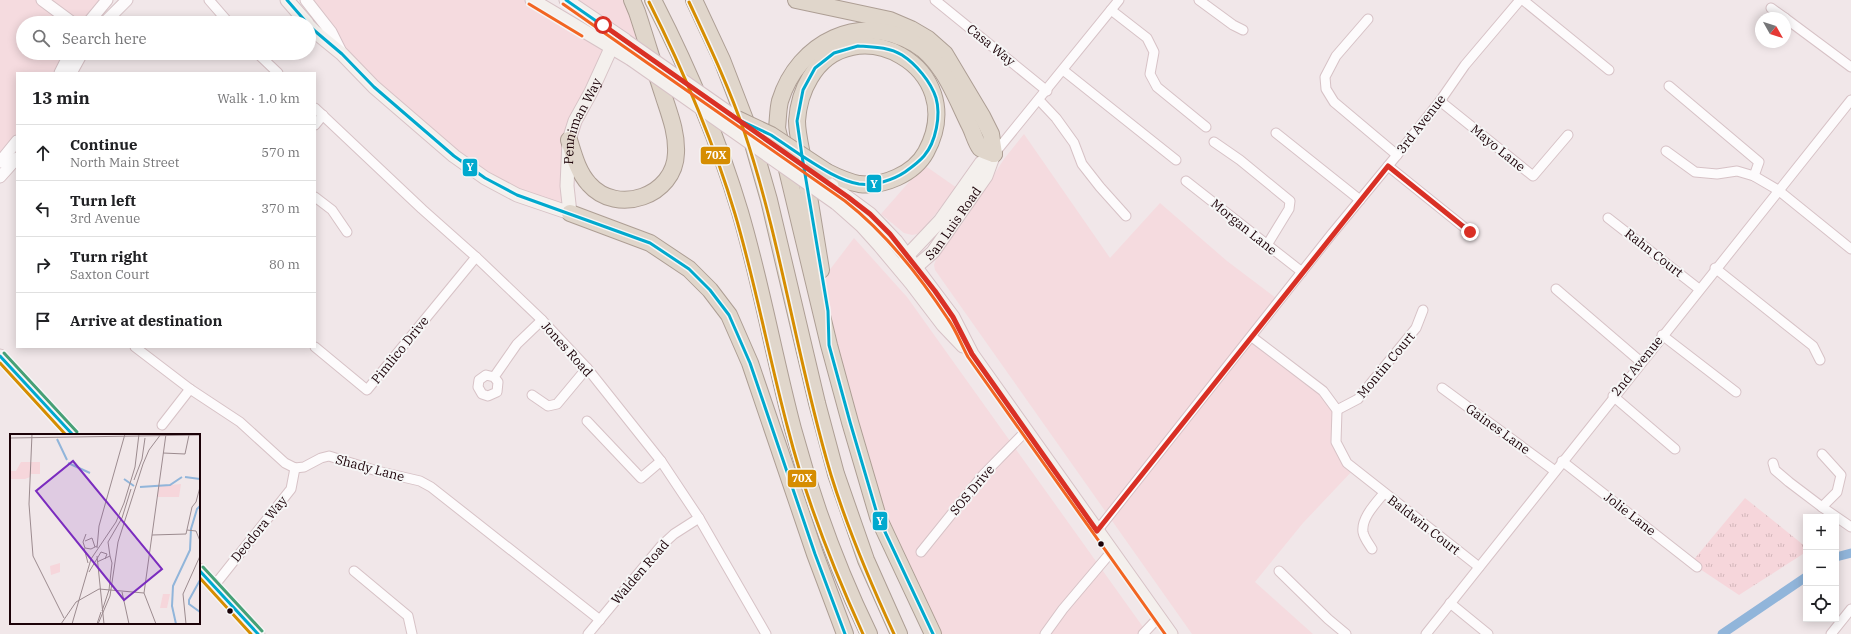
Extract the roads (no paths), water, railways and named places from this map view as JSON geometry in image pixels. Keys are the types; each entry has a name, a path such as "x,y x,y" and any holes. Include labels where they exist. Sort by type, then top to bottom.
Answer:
{"highway":[{"path":"569,140 578,168 589,184 602,195 614,200 629,201 644,197 660,187 672,172 676,154 675,131 632,0"},
{"path":"653,0 689,74 729,178 751,254 793,428 808,481 834,556 869,634"},
{"path":"694,0 722,60 749,130 770,205 814,391 834,468 866,560 899,634"},
{"path":"796,0 890,20 911,28 928,39 945,54 978,110 991,134 994,154"},
{"path":"933,634 878,516 850,422 829,345 777,128 780,101 790,77 806,57 822,44 841,34 860,30 882,31 901,36 917,45 930,57 943,73 980,148 994,154"},
{"path":"736,119 771,135 830,179 859,184 883,182 895,179 904,174 924,155 932,141 937,125 936,98 919,70 902,55 883,48 858,46 834,53 815,68 803,90 797,121 828,311 829,345"},
{"path":"570,213 650,243 689,269 710,290 729,315 750,362 800,510 845,634"}],"main road":[{"path":"287,0 301,16"},
{"path":"532,0 631,59 836,203 869,233 902,272 943,325 972,354"},
{"path":"566,0 736,119"},
{"path":"316,32 342,54 374,87 454,156 485,178 517,195 570,213"},
{"name":"Penniman Way","path":"570,213 567,186 569,140 575,121 591,92 612,47 622,38"},
{"name":"San Luis Road","path":"902,272 907,256 940,222 981,163 994,154"},
{"name":"San Luis Road","path":"902,272 916,267 933,252 986,176 994,154"},
{"path":"830,179 870,214 890,234 916,267 953,317 972,354 1171,634"},
{"path":"0,356 72,434"},
{"path":"200,571 258,634"}],"street":[{"path":"42,0 64,16"},
{"path":"94,16 107,0"},
{"path":"111,16 127,0"},
{"path":"208,0 223,16"},
{"path":"306,0 331,32 342,54"},
{"name":"Casa Way","path":"935,0 1047,91"},
{"name":"San Luis Road","path":"994,154 1047,91 1119,0"},
{"path":"1199,0 1233,26 1243,30"},
{"path":"1522,0 1609,70"},
{"name":"3rd Avenue","path":"1097,531 1302,272 1440,101 1465,65 1522,0"},
{"path":"1771,8 1777,12"},
{"path":"1111,10 1147,38 1154,52 1150,74 1157,87 1206,127"},
{"path":"1368,19 1336,56 1325,77 1326,89 1334,102 1397,155"},
{"path":"1791,22 1851,67"},
{"path":"60,72 66,60"},
{"path":"72,72 78,60"},
{"path":"264,60 277,72"},
{"path":"1063,70 1176,160"},
{"path":"1669,86 1759,162 1754,176"},
{"path":"1039,100 1056,118 1074,143 1082,164 1126,216"},
{"name":"2nd Avenue","path":"1426,634 1613,396 1851,100"},
{"name":"Mayo Lane","path":"1440,101 1533,176 1568,135"},
{"name":"Jones Road","path":"316,109 542,320 587,368 661,461 699,518 766,634"},
{"path":"316,124 323,115"},
{"path":"1276,133 1360,200"},
{"path":"0,162 16,142"},
{"path":"1214,142 1240,160 1290,202 1289,209 1267,245"},
{"path":"1666,151 1695,172 1717,174 1737,170 1754,176 1778,190 1851,249"},
{"path":"0,177 16,159"},
{"path":"1388,166 1470,232"},
{"name":"Morgan Lane","path":"1186,181 1302,272"},
{"path":"316,198 332,210 347,232"},
{"name":"Rahn Court","path":"1608,218 1699,288"},
{"name":"Pimlico Drive","path":"316,348 367,390 476,257"},
{"path":"1715,268 1813,346 1820,360"},
{"path":"1556,289 1641,362"},
{"name":"Montin Court","path":"1337,410 1358,399 1416,328 1422,310"},
{"path":"494,377 517,344 542,320"},
{"path":"1662,335 1736,392"},
{"path":"1252,337 1323,391 1337,410 1336,442 1347,463 1384,493"},
{"path":"136,348 190,389 240,422 286,463 295,468"},
{"path":"532,394 548,406 557,404 587,368"},
{"name":"Gaines Lane","path":"1442,388 1554,471"},
{"path":"162,426 190,389"},
{"path":"1613,396 1675,449"},
{"path":"587,421 641,478 661,461"},
{"name":"SOS Drive","path":"921,552 983,475 1026,431"},
{"path":"1822,454 1840,475 1836,492 1822,507"},
{"name":"Shady Lane","path":"295,468 304,467 321,458 330,456 376,471 420,481 431,487 600,620"},
{"name":"Jolie Lane","path":"1562,461 1697,567"},
{"path":"1773,463 1775,470 1822,507 1851,527"},
{"name":"Deodora Way","path":"214,586 291,489 295,468"},
{"name":"Baldwin Court","path":"1372,549 1363,534 1363,528 1365,519 1384,493 1479,567"},
{"name":"Walden Road","path":"588,634 661,546 674,534 699,518"},
{"path":"1045,634 1063,609 1112,551"},
{"path":"354,571 408,616 412,634"},
{"path":"1279,571 1328,619 1346,634"},
{"path":"1450,603 1488,634"},
{"path":"1831,634 1851,610"},
{"path":"1144,634 1159,617"}],"waterway":[{"path":"1839,556 1851,553"},
{"path":"1722,634 1803,579"}]}
